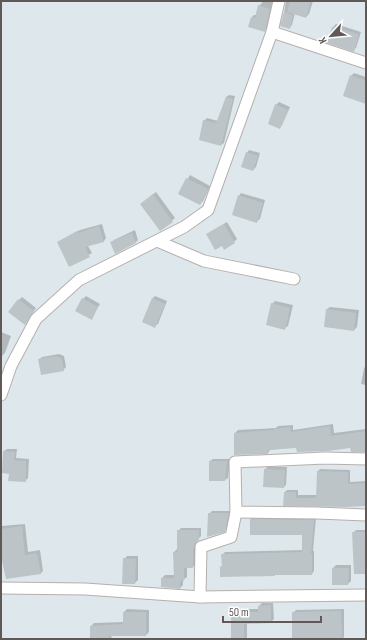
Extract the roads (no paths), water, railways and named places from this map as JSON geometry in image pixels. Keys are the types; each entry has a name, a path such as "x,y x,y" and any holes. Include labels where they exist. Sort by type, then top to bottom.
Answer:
{"street":[{"path":"1,395 11,366 36,319 79,280 184,227 208,210 272,32 279,1"},
{"path":"272,32 366,63"},
{"path":"157,241 204,261 294,279"},
{"path":"200,597 201,547 230,537 236,512 235,462 324,458 366,459"},
{"path":"236,512 317,513 366,516"},
{"path":"1,588 85,589 200,597 366,595"}]}
